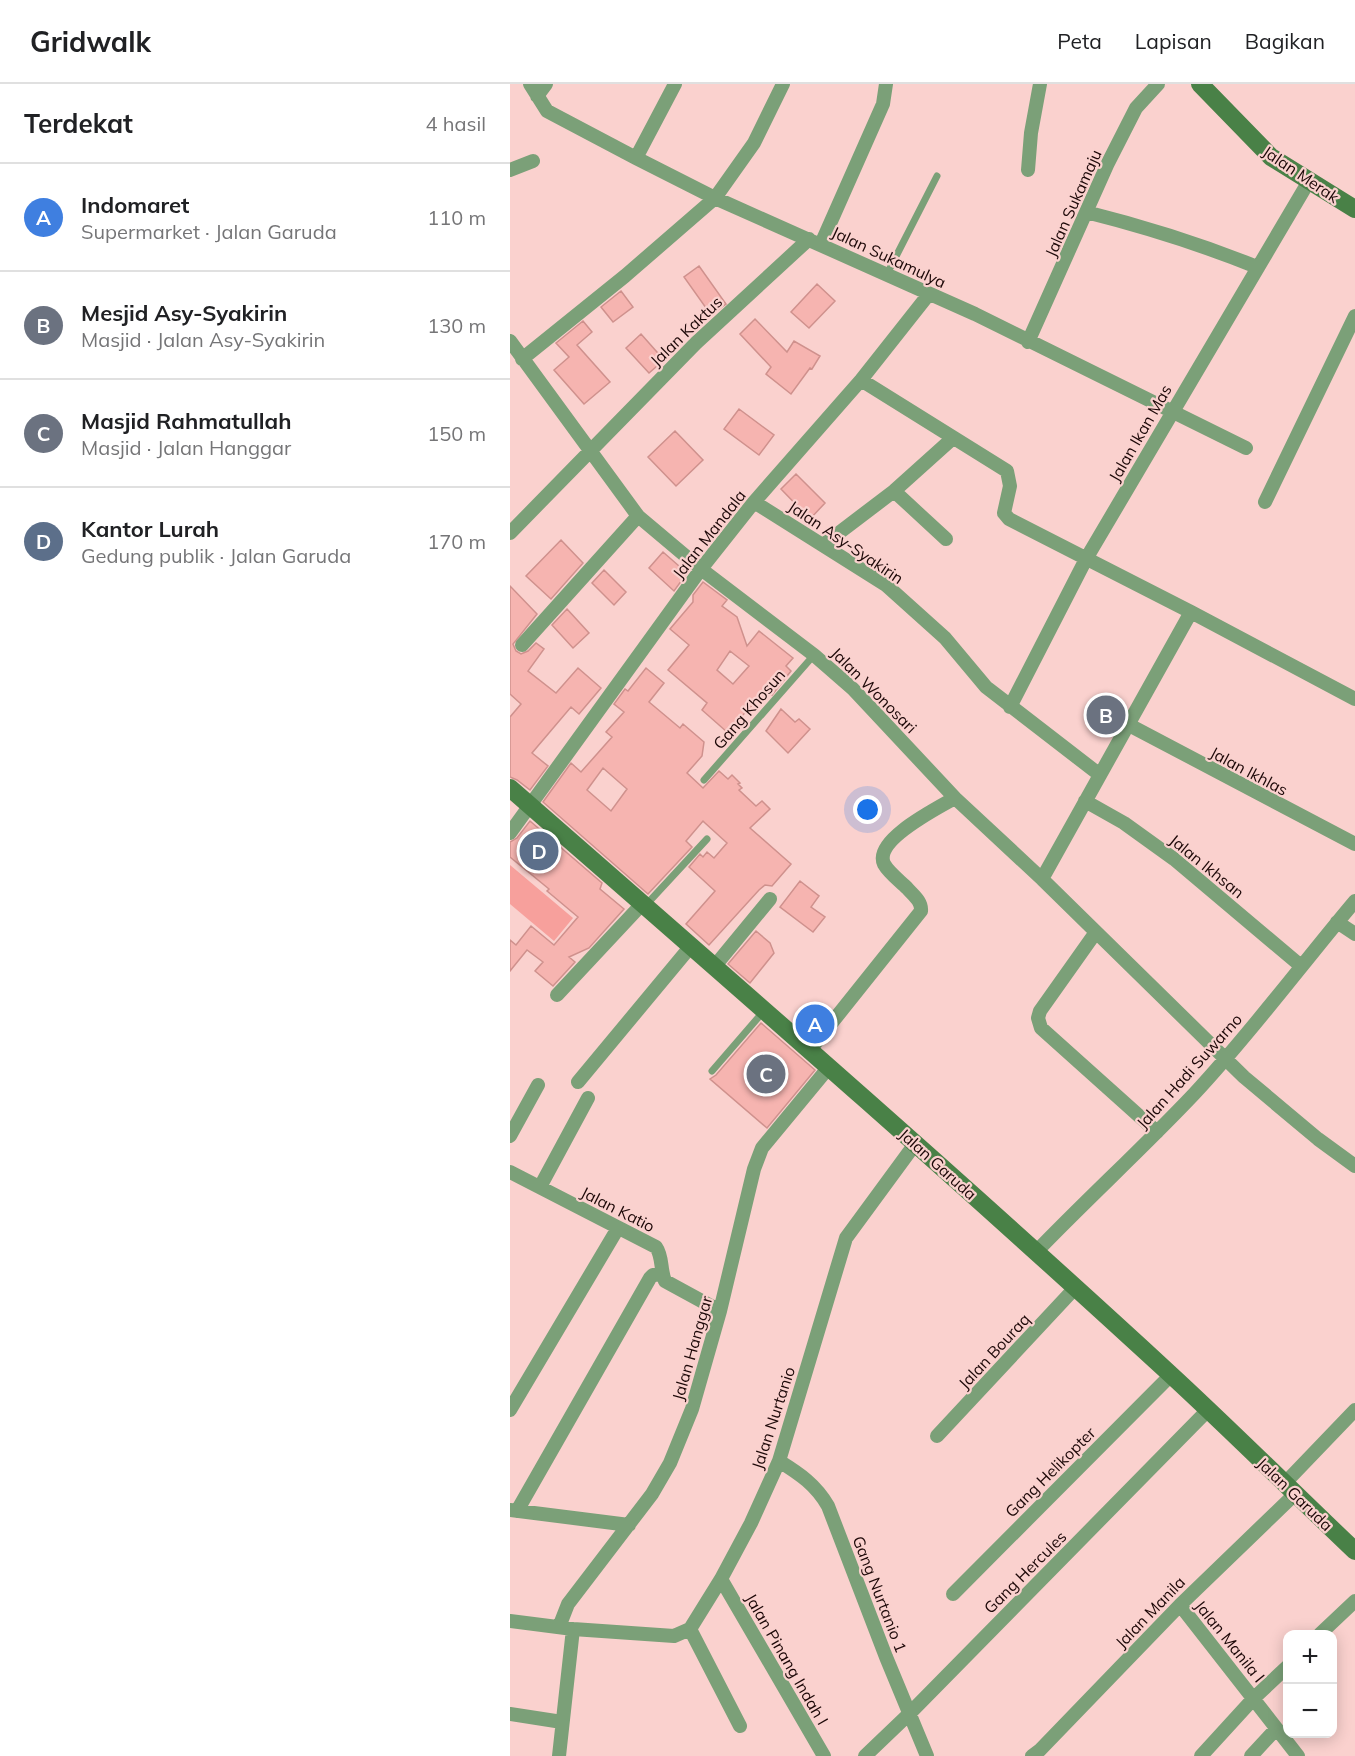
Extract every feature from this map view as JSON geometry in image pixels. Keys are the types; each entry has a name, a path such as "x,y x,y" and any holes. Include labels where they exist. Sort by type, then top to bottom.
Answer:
{"street":[{"path":"534,90 546,84"},
{"path":"636,158 675,84"},
{"path":"522,359 625,276 716,198 754,143 783,84"},
{"path":"815,242 883,104 886,84"},
{"path":"1028,170 1031,133 1040,84"},
{"name":"Jalan Sukamaju","path":"1028,342 1086,212 1136,108 1158,84"},
{"name":"Jalan Merak","path":"1200,84 1271,157 1355,209"},
{"name":"Jalan Sukamulya","path":"534,90 547,111 636,158 716,198 975,314 1246,448"},
{"path":"510,170 533,161"},
{"name":"Jalan Ikan Mas","path":"1010,707 1086,559 1309,181"},
{"path":"1086,212 1157,230 1212,248 1257,267"},
{"name":"Jalan Kaktus","path":"510,533 696,343 815,242"},
{"name":"Jalan Mandala","path":"510,833 701,569 754,502 861,380 929,294"},
{"path":"1266,502 1355,316"},
{"name":"Jalan Wonosari","path":"510,341 638,516 701,569 814,655 853,689 955,798 1042,879 1244,1077 1302,1126 1355,1166"},
{"path":"861,380 1007,471 1010,486 1004,508 1005,516 1353,693"},
{"path":"823,545 894,491 953,438"},
{"path":"894,491 946,539"},
{"name":"Jalan Asy-Syakirin","path":"754,502 886,585 945,638 986,687 1100,776"},
{"path":"522,645 638,516"},
{"path":"1042,879 1191,612"},
{"name":"Jalan Ikhlas","path":"1129,725 1231,781 1355,844"},
{"name":"Jalan Garuda","path":"510,788 810,1050 1076,1288 1171,1375 1355,1551"},
{"path":"810,1050 921,911 921,905 916,897 885,865 883,852 886,846 906,827 955,798"},
{"name":"Jalan Ikhsan","path":"1085,801 1124,823 1174,859 1301,966"},
{"path":"714,967 770,899"},
{"name":"Jalan Hadi Suwarno","path":"1036,1252 1157,1132 1225,1057 1355,901"},
{"path":"557,995 644,905"},
{"path":"1337,922 1355,934"},
{"path":"1096,932 1040,1011 1038,1023 1157,1132"},
{"path":"578,1082 691,946"},
{"name":"Jalan Hanggar","path":"559,1627 568,1604 652,1494 670,1463 692,1409 720,1311 754,1169 762,1148 829,1067"},
{"path":"510,1136 538,1085"},
{"path":"540,1187 588,1098"},
{"name":"Jalan Nurtanio","path":"690,1629 722,1579 779,1461 846,1238 915,1144"},
{"name":"Jalan Katio","path":"510,1172 656,1247 661,1258 662,1274"},
{"path":"510,1410 618,1228"},
{"path":"629,1525 513,1510 653,1275 662,1274 670,1285 720,1311"},
{"name":"Jalan Bouraq","path":"937,1436 1076,1288"},
{"name":"Gang Helikopter","path":"953,1594 1171,1375"},
{"name":"Gang Hercules","path":"865,1756 1208,1410"},
{"name":"Jalan Manila","path":"1038,1754 1289,1489 1355,1410"},
{"name":"Gang Nurtanio 1","path":"779,1461 811,1482 821,1493 828,1506 927,1756"},
{"name":"Jalan Pinang Indah I","path":"722,1579 824,1756"},
{"path":"1325,1630 1355,1600"},
{"name":"Jalan Manila I","path":"1180,1605 1298,1756"},
{"path":"510,1621 573,1629 674,1635 690,1629 740,1726"},
{"path":"559,1756 573,1629"},
{"path":"1201,1756 1283,1670"},
{"path":"510,1714 562,1722"},
{"path":"1251,1756 1276,1729"}],"lane":[{"path":"887,274 937,176"},
{"name":"Gang Khosun","path":"704,780 814,655"},
{"path":"644,905 707,839"},
{"path":"712,1071 764,1010"}],"shaded area":[{"path":"510,865 573,918 554,941 510,904"}],"building":[{"path":"699,266 726,304 711,315 684,277"},
{"path":"817,284 835,301 809,328 791,312"},
{"path":"621,291 633,307 613,322 601,307"},
{"path":"755,319 787,352 794,341 820,356 791,394 766,374 771,367 740,334"},
{"path":"583,321 592,332 577,345 610,382 584,404 554,370 569,357 556,343"},
{"path":"641,334 664,360 649,373 626,348"},
{"path":"739,409 774,435 759,455 724,429"},
{"path":"675,431 703,460 676,486 648,457"},
{"path":"796,474 825,503 810,519 781,489"},
{"path":"561,540 583,563 551,599 526,576"},
{"path":"663,552 687,573 674,591 649,568"},
{"path":"604,570 626,592 614,605 592,583"},
{"path":"703,582 727,600 722,606 737,617 747,646 759,631 793,658 786,666 791,671 772,695 769,692 758,705 755,702 727,732 702,710 707,703 668,670 689,645 670,629 693,602 693,595","holes":["730,651 749,666 733,684 717,670"]},
{"path":"510,586 537,614 513,644 516,651 521,654 536,643 544,649 528,671 556,693 578,668 601,688 579,714 571,707 532,753 548,766 530,790 510,777 510,717 521,704 510,694"},
{"path":"567,609 589,633 573,648 552,625"},
{"path":"646,668 664,683 649,702 680,728 683,724 704,742 702,756 687,773 703,788 719,771 728,779 732,775 740,783 738,784 742,788 739,790 756,806 762,801 770,809 750,828 791,864 772,886 765,885 759,890 709,945 686,924 715,891 689,867 700,854 703,857 707,852 714,858 727,843 703,821 686,841 692,847 648,894 543,802 571,763 581,772 612,737 606,732 624,712 614,704 625,689 628,691","holes":["603,768 627,789 611,811 587,790"]},
{"path":"781,709 795,722 799,719 810,729 788,753 766,731"},
{"path":"530,821 602,883 600,889 624,909 589,948 569,957 575,962 553,986 535,971 543,962 527,950 510,971 510,940 516,945 531,926 554,945 578,917 547,891 549,889 510,857 510,842 517,838"},
{"path":"800,881 819,896 811,907 825,917 813,932 780,907"},
{"path":"756,931 770,943 774,953 750,983 728,964"},
{"path":"761,1023 815,1070 767,1128 710,1079"}],"place":[{"name":"Mesjid Asy-Syakirin","path":"1106,715"},
{"name":"Kantor Lurah","path":"539,851"},
{"name":"Indomaret","path":"815,1024"},
{"name":"Masjid Rahmatullah","path":"766,1074"}]}
